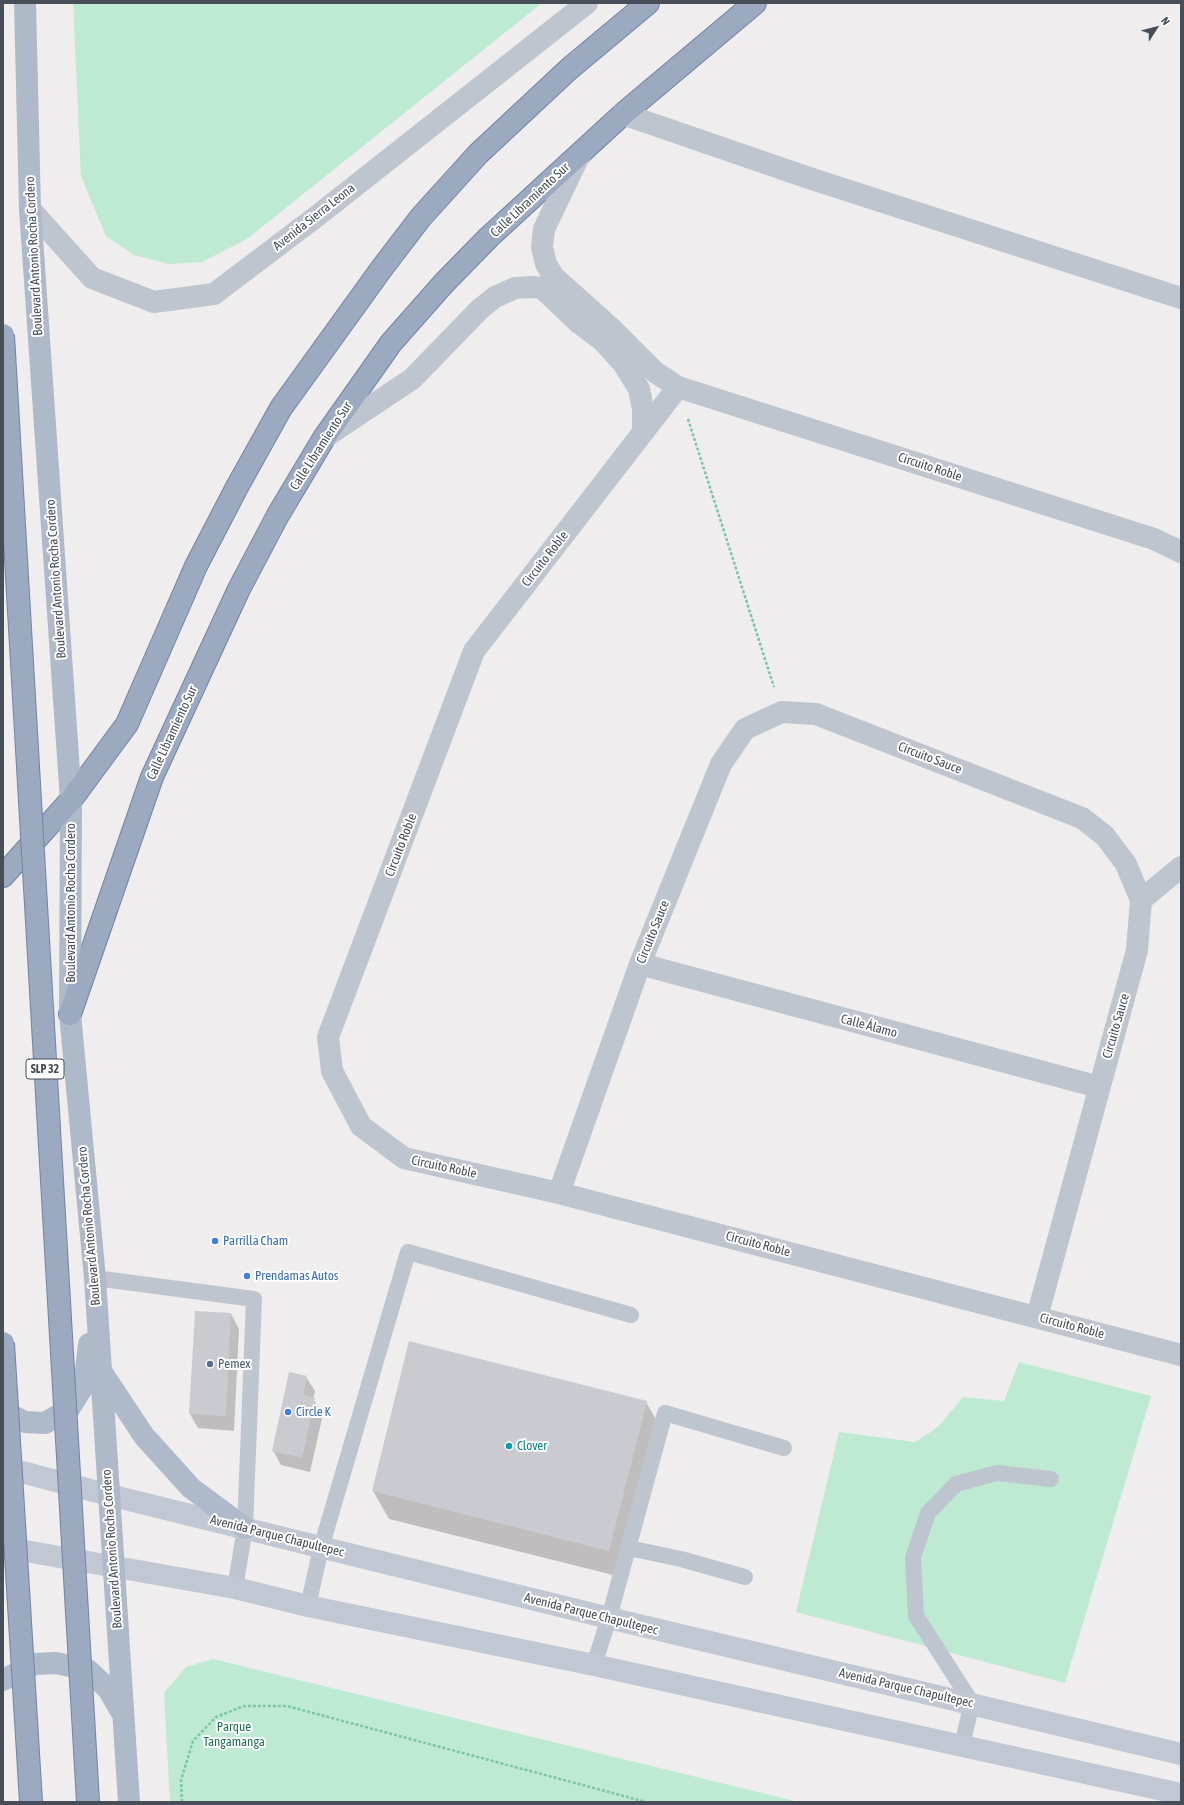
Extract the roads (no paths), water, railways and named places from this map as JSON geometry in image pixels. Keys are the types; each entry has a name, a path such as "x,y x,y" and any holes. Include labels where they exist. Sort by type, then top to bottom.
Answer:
{"highway":[{"path":"3,876 71,800 126,724 196,566 281,408 382,268 421,217 478,154 569,69 648,3"},
{"name":"Calle Libramiento Sur","path":"70,1014 152,777 239,589 278,515 324,438 391,343 444,283 489,237 623,114 755,3"},
{"name":"SLP 32","path":"3,335 88,1802"},
{"path":"3,1343 32,1802"}],"main road":[{"name":"Boulevard Antonio Rocha Cordero","path":"25,3 30,209 71,800 70,1014 95,1278 129,1802"},
{"path":"3,1410 25,1422 45,1423 69,1408 81,1390 86,1370 95,1278"},
{"path":"100,1369 144,1436 186,1482 245,1528"},
{"name":"Avenida Parque Chapultepec","path":"3,1467 108,1495 321,1548 1181,1754"},
{"path":"3,1547 114,1568 235,1588 308,1606 594,1665 1181,1794"},
{"path":"3,1680 35,1664 56,1663 88,1670 108,1689 124,1716"}],"street":[{"name":"Avenida Sierra Leona","path":"30,209 92,278 154,302 214,294 323,211 587,3"},
{"path":"623,114 817,181 1181,298"},
{"name":"Circuito Roble","path":"580,154 544,228 542,247 548,283 579,323 603,341 623,363 639,389 643,409 643,431"},
{"path":"324,438 412,379 480,309 495,297 515,288 532,287 548,283"},
{"name":"Circuito Roble","path":"548,283 612,329 655,372 678,386 1154,539 1181,552"},
{"name":"Circuito Roble","path":"678,386 474,651 328,1037 332,1071 361,1126 404,1158 559,1193 1181,1355"},
{"name":"Circuito Sauce","path":"559,1193 640,964 721,764 745,729 782,712 816,714 1082,818 1105,836 1126,864 1141,900 1138,950 1099,1087 1037,1317"},
{"path":"1141,900 1181,867"},
{"name":"Calle Álamo","path":"640,964 1099,1087"}],"lane":[{"path":"308,1606 321,1548 408,1252 631,1315"},
{"path":"95,1278 254,1299 245,1528 235,1588"},
{"path":"594,1665 609,1618 665,1413 784,1448"},
{"path":"962,1745 972,1704 916,1616 913,1557 928,1513 956,1484 997,1473 1051,1479"},
{"path":"628,1548 681,1559 745,1578"}],"place":[{"name":"Parrilla Cham","path":"215,1241"},
{"name":"Prendamas Autos","path":"247,1276"},
{"name":"Pemex","path":"210,1364"},
{"name":"Circle K","path":"288,1412"},
{"name":"Clover","path":"509,1446"}],"park label":[{"name":"Parque Tangamanga","path":"234,1734"}]}
